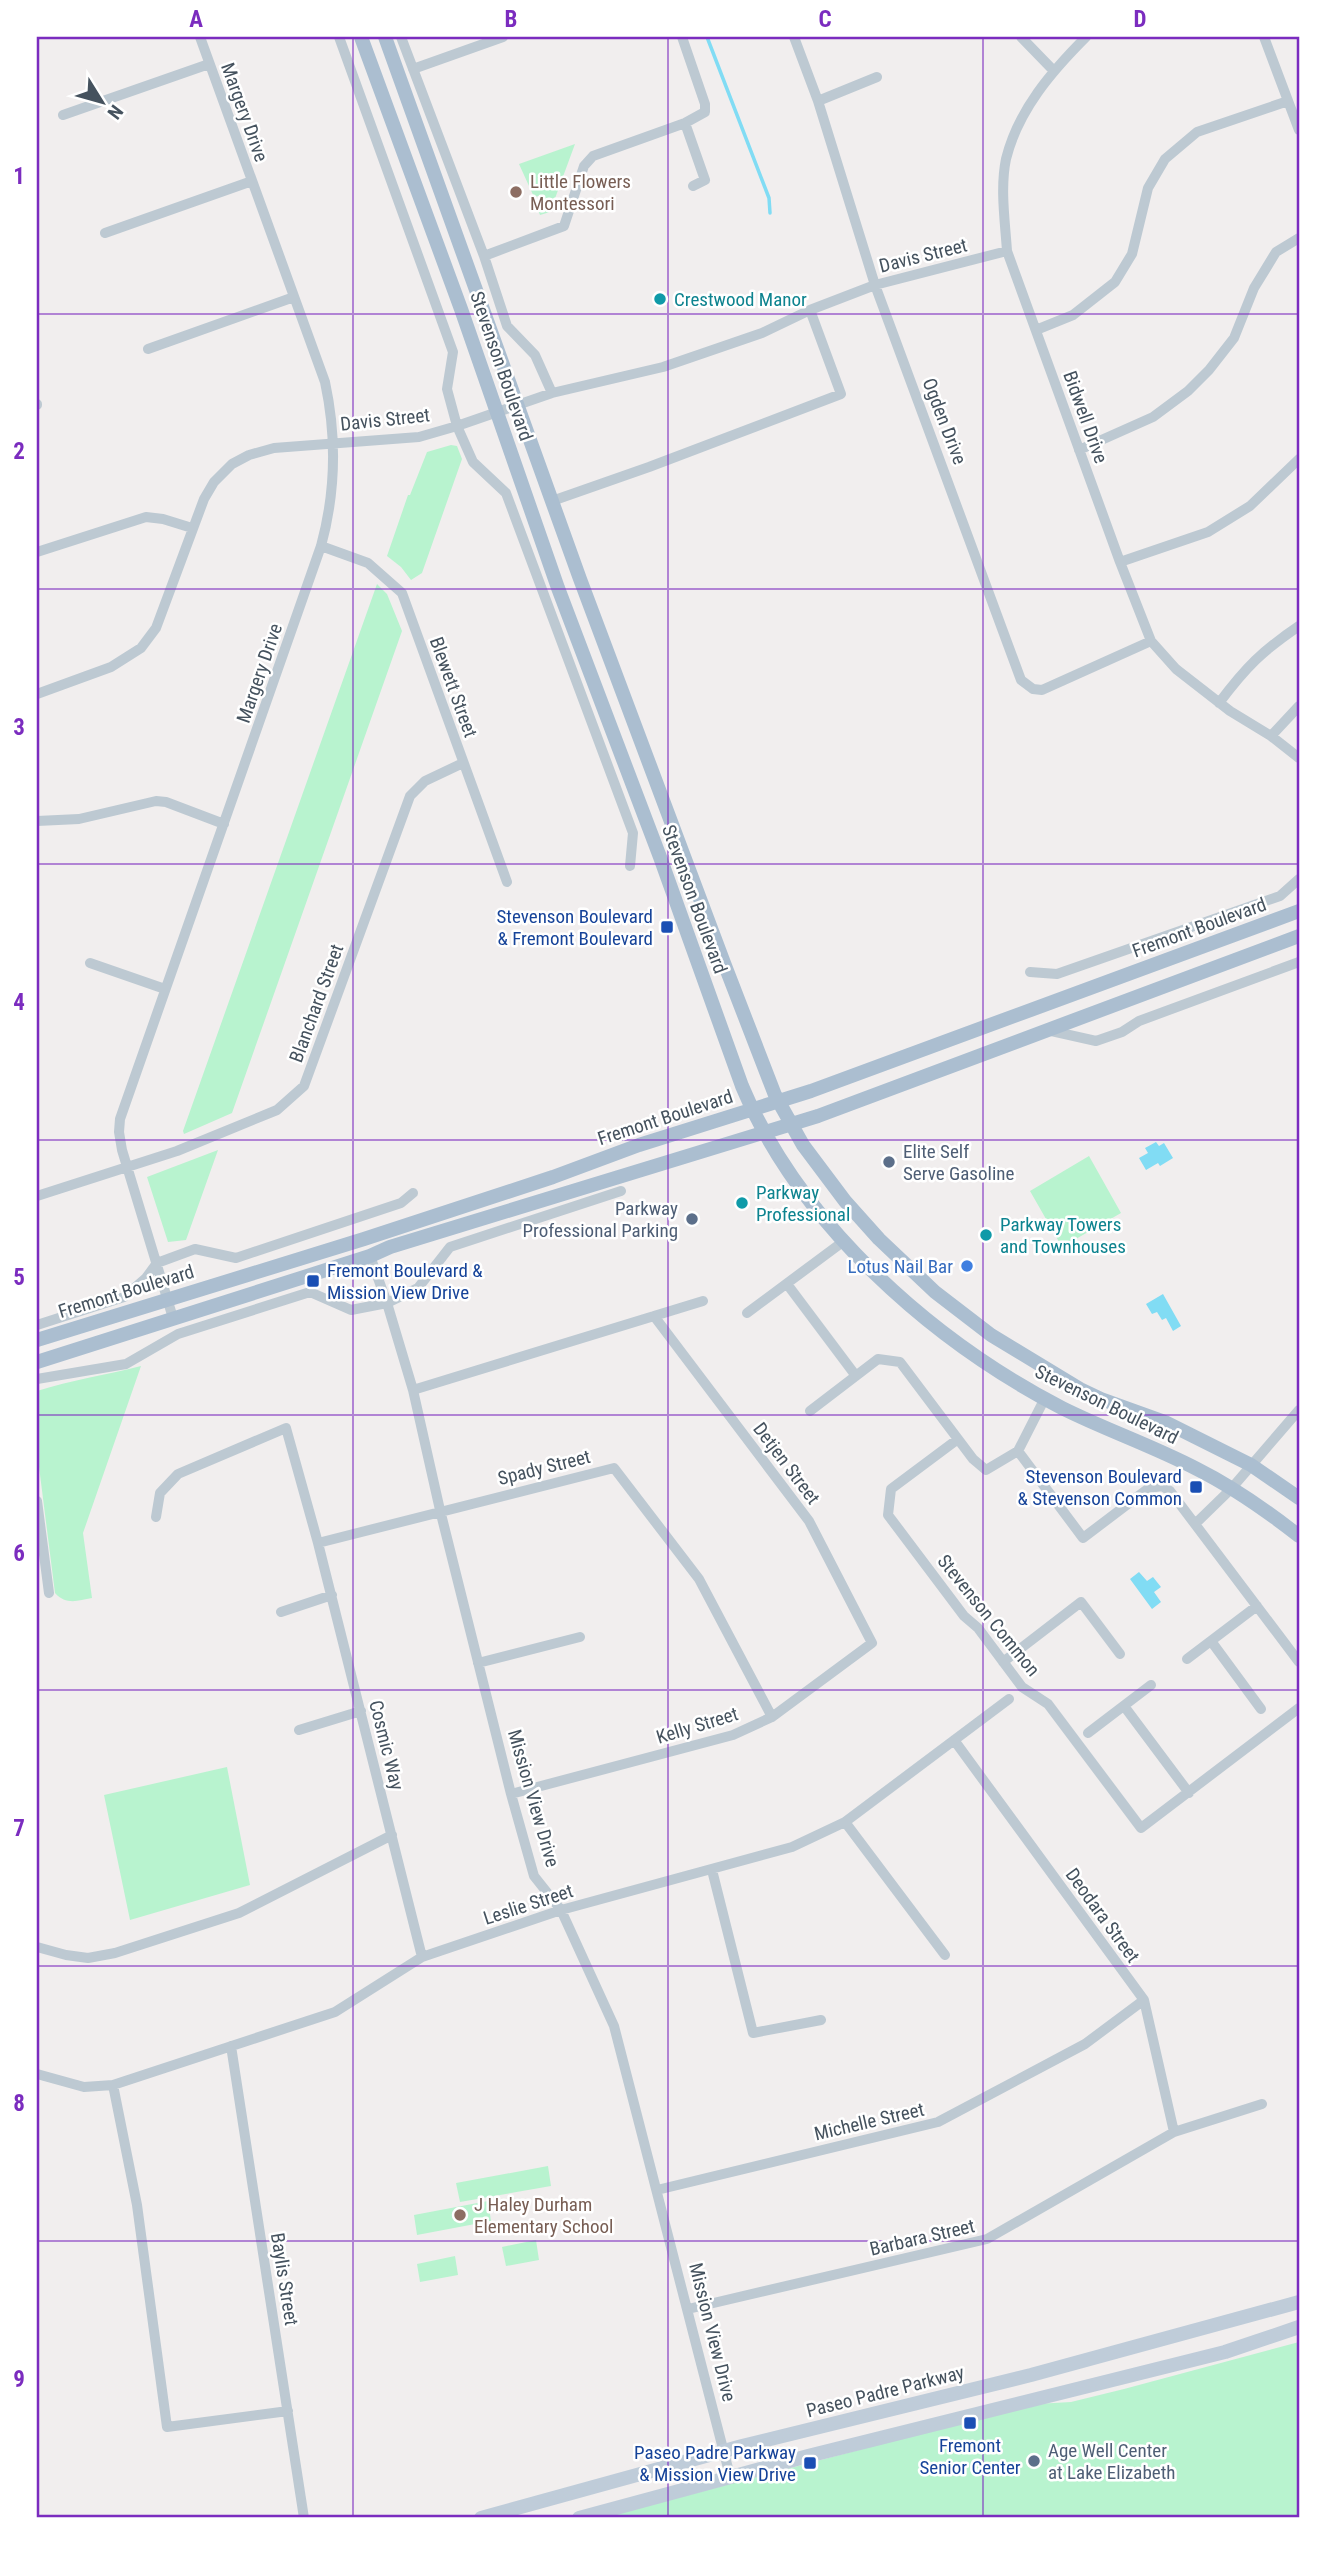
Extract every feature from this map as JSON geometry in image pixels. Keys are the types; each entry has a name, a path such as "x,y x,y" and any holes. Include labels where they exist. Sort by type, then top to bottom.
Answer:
{"main road":[{"name":"Stevenson Boulevard","path":"361,37 498,412 558,588 752,1109 764,1132 796,1181 844,1241 933,1323 979,1358 1045,1398 1186,1464 1231,1489 1299,1536"},
{"name":"Stevenson Boulevard","path":"385,37 552,501 778,1101 791,1125 823,1174 861,1220 918,1276 971,1321 1070,1384 1101,1399 1164,1422 1251,1465 1299,1498"},
{"name":"Fremont Boulevard","path":"37,1340 364,1239 553,1177 639,1145 778,1101 1299,911"},
{"name":"Fremont Boulevard","path":"37,1362 370,1256 390,1247 791,1125 1299,936"},
{"name":"Mission View Drive","path":"364,1239 370,1256"},
{"name":"Paseo Padre Parkway","path":"481,2518 724,2451 1031,2375 1299,2302"},
{"path":"579,2518 730,2476 1225,2351 1299,2327"}],"street":[{"name":"Margery Drive","path":"173,1318 128,1167 119,1132 120,1119 321,546 333,489 334,442 325,382 200,37"},
{"name":"Stevenson Boulevard","path":"339,37 453,352 447,389 457,426 473,462 506,493 633,833 630,866"},
{"name":"Stevenson Boulevard","path":"401,37 484,256 507,326 535,355 552,393"},
{"path":"413,69 503,37"},
{"path":"484,256 565,226 583,166 593,156 685,123 705,112 705,104 682,37"},
{"name":"Ogden Drive","path":"794,37 818,101 875,285 1021,680 1033,689 1042,690 1151,641"},
{"path":"1021,37 1054,70"},
{"name":"Bidwell Drive","path":"1086,37 1054,70 1025,113 1006,159 1003,202 1007,251 1151,641 1176,669 1219,703 1298,755"},
{"path":"1264,37 1299,130"},
{"path":"63,115 209,64"},
{"path":"818,101 877,77"},
{"path":"1036,330 1073,315 1115,282 1132,254 1148,188 1165,159 1197,132 1288,100"},
{"path":"685,123 705,180 692,187"},
{"path":"105,233 251,181"},
{"path":"1079,450 1153,417 1188,391 1234,338 1254,288 1276,252 1299,238"},
{"name":"Davis Street","path":"37,694 111,667 141,648 156,628 192,528 209,490 232,464 249,455 274,448 419,437 552,393 663,367 762,333 810,310 875,285 1007,251"},
{"path":"148,349 294,297"},
{"path":"552,501 841,394 810,310"},
{"path":"1120,562 1208,532 1250,506 1299,459"},
{"path":"37,552 146,517 192,528"},
{"name":"Blewett Street","path":"321,546 368,563 402,593 507,882"},
{"path":"1219,703 1245,669 1268,648 1299,626"},
{"path":"1271,736 1299,706"},
{"name":"Blanchard Street","path":"37,1196 177,1152 277,1110 304,1086 410,796 425,781 463,763"},
{"path":"37,821 87,818 156,801 166,802 224,824"},
{"name":"Fremont Boulevard","path":"1030,972 1057,974 1280,896 1299,879"},
{"path":"1047,1030 1096,1041 1119,1033 1137,1022 1299,962"},
{"path":"90,963 165,989"},
{"path":"37,1380 126,1364 178,1334 310,1292 351,1310 387,1303 418,1288 450,1247 621,1191"},
{"name":"Fremont Boulevard","path":"37,1325 124,1297 146,1278 157,1263 195,1249 236,1258 401,1203 413,1193"},
{"path":"747,1313 844,1241"},
{"name":"Mission View Drive","path":"370,1256 413,1390 440,1510 534,1876 561,1910 614,2026 730,2476"},
{"path":"787,1284 856,1376"},
{"path":"413,1390 703,1301"},
{"name":"Detjen Street","path":"654,1316 809,1521 872,1643"},
{"path":"810,1411 878,1359 900,1362 973,1460 986,1471 1018,1451 1045,1398"},
{"path":"1195,1524 1231,1489 1299,1410"},
{"name":"Cosmic Way","path":"156,1517 160,1493 178,1474 286,1428 332,1595 422,1957"},
{"name":"Stevenson Common","path":"958,1439 891,1489 888,1515 964,1616 978,1628 1022,1687 1048,1704 1141,1828 1299,1708"},
{"path":"1018,1451 1083,1538 1149,1488 1162,1486 1170,1491 1299,1662"},
{"name":"Spady Street","path":"318,1543 614,1468 699,1579 772,1717"},
{"path":"37,1501 49,1593"},
{"path":"281,1612 332,1595"},
{"path":"1003,1661 1081,1602 1120,1654"},
{"path":"1187,1658 1257,1606"},
{"path":"478,1662 580,1637"},
{"path":"1210,1641 1261,1709"},
{"name":"Kelly Street","path":"511,1794 733,1735 772,1717 872,1643"},
{"path":"1088,1733 1151,1685"},
{"name":"Leslie Street","path":"37,2074 84,2087 113,2085 335,2012 422,1957 561,1910 792,1847 845,1822 1009,1699"},
{"path":"1124,1706 1189,1793"},
{"path":"299,1730 361,1711"},
{"name":"Deodara Street","path":"954,1740 1144,2000 1174,2132"},
{"path":"845,1822 945,1955"},
{"path":"37,1947 88,1958 114,1953 239,1913 392,1835"},
{"path":"712,1870 753,2033 821,2020"},
{"name":"Michelle Street","path":"657,2190 938,2122 1085,2044 1144,2000"},
{"name":"Baylis Street","path":"231,2046 304,2518"},
{"path":"113,2085 137,2205 167,2427 288,2411"},
{"name":"Barbara Street","path":"688,2309 988,2239 1174,2132 1262,2104"}],"green space":[{"path":"575,144 550,212 540,215 535,203 540,201 539,196 534,197 519,164"},
{"path":"451,445 457,446 462,459 422,573 411,580 401,567 387,556 408,495 427,452"},
{"path":"377,584 387,594 402,631 232,1113 184,1134 183,1131"},
{"path":"218,1150 186,1240 168,1242 147,1177"},
{"path":"1089,1156 1121,1213 1062,1247 1030,1191"},
{"path":"141,1366 83,1533 92,1598 68,1601 55,1593 37,1451 37,1391"},
{"path":"227,1767 250,1885 130,1920 104,1795"},
{"path":"548,2166 551,2186 460,2202 456,2183"},
{"path":"488,2201 491,2221 417,2235 414,2215"},
{"path":"536,2240 539,2260 506,2266 502,2247"},
{"path":"455,2256 458,2275 420,2282 417,2264"},
{"path":"1299,2342 1299,2518 601,2518 1036,2404 1071,2402"}],"water":[{"path":"1156,1142 1159,1146 1164,1143 1173,1158 1146,1170 1139,1158 1148,1153 1145,1148"},
{"path":"1163,1294 1181,1326 1173,1331 1166,1318 1162,1320 1157,1312 1152,1314 1146,1304"},
{"path":"1139,1572 1147,1581 1153,1577 1161,1587 1154,1592 1161,1602 1152,1609 1130,1579"}],"waterway":[{"path":"707,37 769,198 770,213"}],"place":[{"name":"Little Flowers Montessori","path":"516,192"},
{"name":"Crestwood Manor","path":"660,299"},
{"name":"Stevenson Boulevard & Fremont Boulevard","path":"667,927"},
{"name":"Elite Self Serve Gasoline","path":"889,1162"},
{"name":"Parkway Professional","path":"742,1203"},
{"name":"Parkway Professional Parking","path":"692,1219"},
{"name":"Parkway Towers and Townhouses","path":"986,1235"},
{"name":"Lotus Nail Bar","path":"967,1266"},
{"name":"Fremont Boulevard & Mission View Drive","path":"313,1281"},
{"name":"Stevenson Boulevard & Stevenson Common","path":"1196,1487"},
{"name":"J Haley Durham Elementary School","path":"460,2215"},
{"name":"Fremont Senior Center","path":"970,2423"},
{"name":"Age Well Center at Lake Elizabeth","path":"1034,2461"},
{"name":"Paseo Padre Parkway & Mission View Drive","path":"810,2463"}]}
